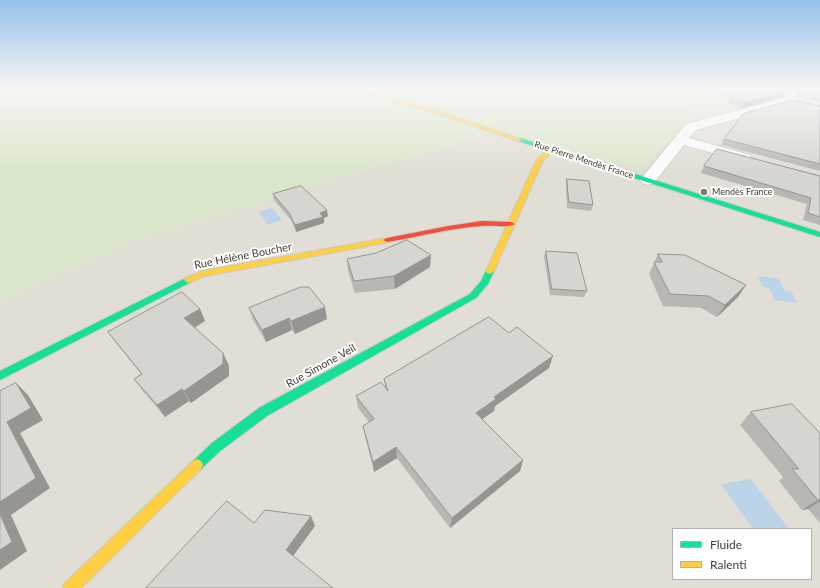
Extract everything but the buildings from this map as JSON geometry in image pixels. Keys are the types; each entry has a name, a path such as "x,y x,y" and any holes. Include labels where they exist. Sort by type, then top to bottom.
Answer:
{"street":[{"name":"Rue Pierre Mendès France","path":"450,116 551,150 820,235"},
{"path":"648,180 691,127 723,116"},
{"path":"681,140 761,162"},
{"name":"Rue Simone Veil","path":"70,588 216,447 262,412 473,296 485,282 540,158 551,150"},
{"name":"Rue Hélène Boucher","path":"0,376 181,282 203,274 476,224 497,222 511,224"}],"shaded area":[{"path":"690,116 820,116 820,588 0,588 0,300 133,241 487,133 690,120"}],"green space":[{"path":"0,116 690,116 690,120 642,170 487,133 133,241 0,300"}],"water":[{"path":"272,208 282,220 268,225 259,212"},
{"path":"758,276 779,279 784,290 791,291 797,303 775,300 769,288 763,287"},
{"path":"751,479 788,528 752,528 721,484"}],"traffic: fast":[{"path":"520,140 820,235"},
{"path":"197,465 216,447 263,412 473,296 485,282 490,271"},
{"path":"0,376 188,280"}],"traffic: slow":[{"path":"450,116 520,140"},
{"path":"490,271 540,159 551,150"},
{"path":"188,280 203,274 387,240"},
{"path":"70,588 197,465"}],"traffic: jam":[{"path":"387,240 466,225 497,223 511,224"}],"place":[{"name":"Mendès France","path":"704,192"}]}
